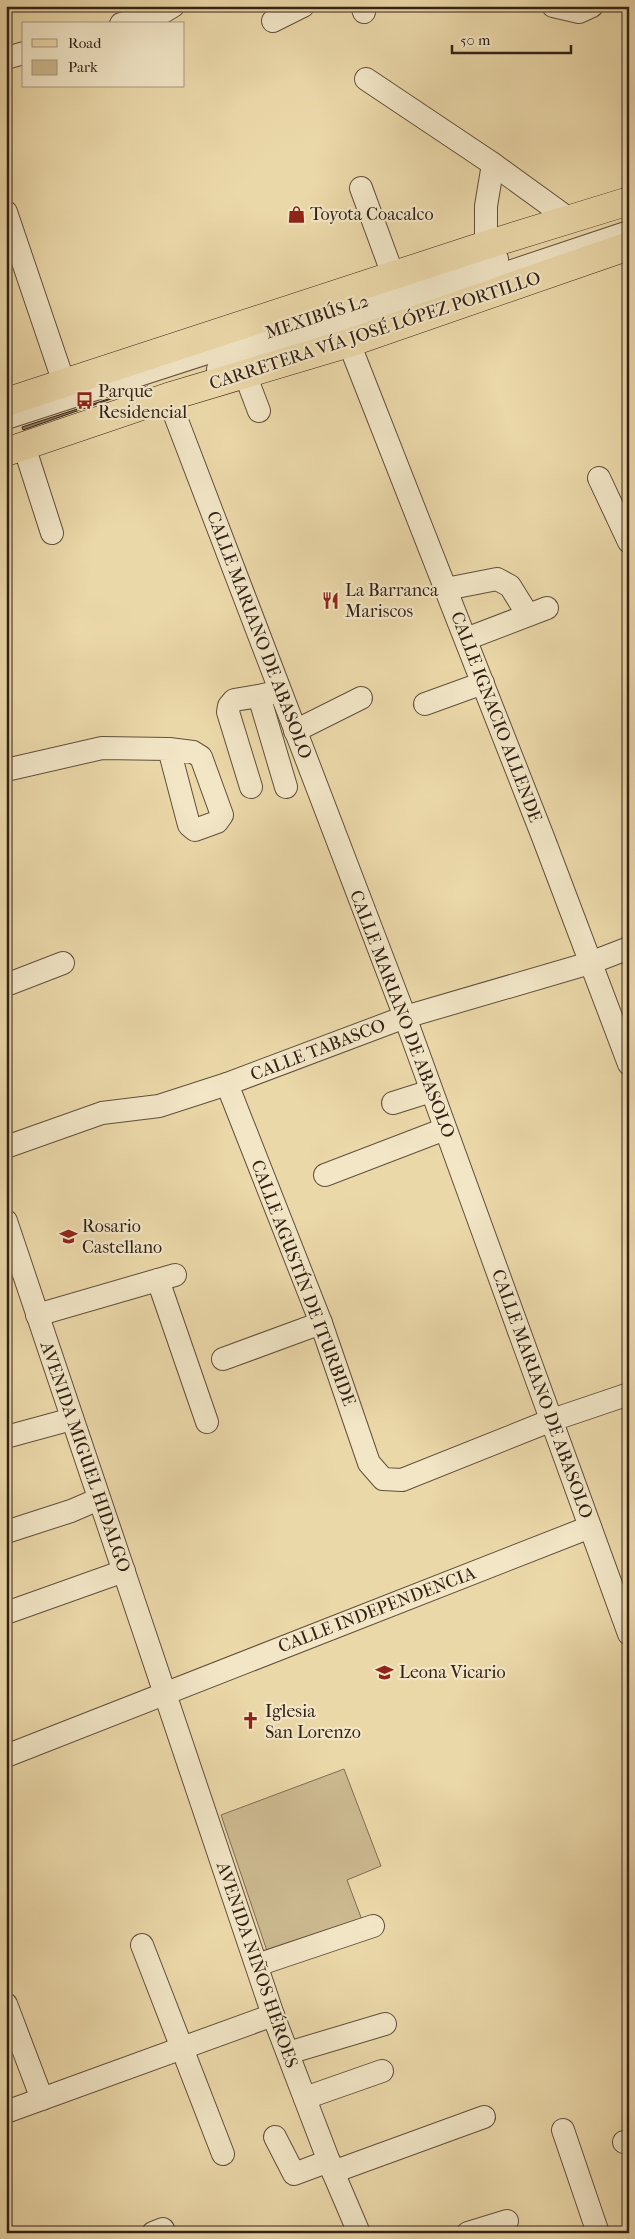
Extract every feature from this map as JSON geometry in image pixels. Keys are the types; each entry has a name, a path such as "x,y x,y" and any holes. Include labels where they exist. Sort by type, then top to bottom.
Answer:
{"main road":[{"path":"570,219 629,193"},
{"path":"6,402 393,275 629,201"},
{"name":"CARRETERA VÍA JOSÉ LÓPEZ PORTILLO","path":"12,446 349,342 629,246"},
{"path":"581,263 629,251"}],"street":[{"path":"128,22 163,12 172,6"},
{"path":"273,21 303,6"},
{"path":"553,6 579,12 592,6"},
{"path":"6,58 22,53"},
{"path":"366,79 493,164 570,219"},
{"path":"486,245 486,206 493,164"},
{"path":"361,188 393,275"},
{"path":"6,212 11,240 64,383"},
{"name":"MEXIBÚS L2","path":"6,418 629,217"},
{"name":"MEXIBÚS L2","path":"12,446 629,232"},
{"name":"CALLE IGNACIO ALLENDE","path":"349,342 466,639 629,1064"},
{"path":"245,374 260,411"},
{"name":"CALLE MARIANO DE ABASOLO","path":"168,397 270,694 295,731 405,1017 628,1628"},
{"path":"12,446 52,534"},
{"path":"599,478 629,542"},
{"path":"446,589 497,579 510,586 538,611 466,639"},
{"path":"425,704 483,683"},
{"path":"251,787 228,712 229,706 234,700 270,694 286,787"},
{"path":"295,731 361,698"},
{"path":"6,770 102,748 169,749"},
{"name":"CALLE TABASCO","path":"6,1147 102,1113 159,1106 227,1084 405,1017 590,963 629,948"},
{"path":"6,984 63,963"},
{"name":"CALLE AGUSTÍN DE ITURBIDE","path":"227,1084 321,1323 369,1463 383,1479 402,1480 552,1420"},
{"path":"393,1103 431,1091"},
{"path":"325,1175 445,1129"},
{"name":"AVENIDA MIGUEL HIDALGO","path":"6,1221 164,1693"},
{"path":"37,1315 167,1278 207,1422"},
{"path":"223,1359 321,1323"},
{"path":"552,1420 629,1394"},
{"path":"6,1437 72,1419"},
{"path":"6,1532 71,1511 99,1499"},
{"name":"CALLE INDEPENDENCIA","path":"6,1756 590,1527"},
{"path":"6,1613 124,1571"},
{"name":"AVENIDA NIÑOS HÉROES","path":"164,1693 273,2015 331,2166 360,2233"},
{"path":"257,1965 373,1926"},
{"path":"142,1945 223,2154"},
{"path":"6,2004 42,2099"},
{"path":"6,2112 273,2015"},
{"path":"288,2053 385,2024"},
{"path":"305,2098 382,2071"},
{"path":"274,2137 294,2174 331,2166 484,2117"},
{"path":"564,2130 598,2233"},
{"path":"468,2233 507,2221"}],"green space":[{"path":"344,1769 381,1866 347,1880 362,1920 267,1951 221,1815"}],"building":[{"path":"148,386 23,430 22,427"}],"place":[{"name":"Toyota Coacalco","path":"296,214"},
{"name":"Parque Residencial","path":"84,401"},
{"name":"La Barranca Mariscos","path":"331,600"},
{"name":"Rosario Castellano","path":"68,1236"},
{"name":"Leona Vicario","path":"385,1672"},
{"name":"Iglesia San Lorenzo","path":"251,1721"}]}
